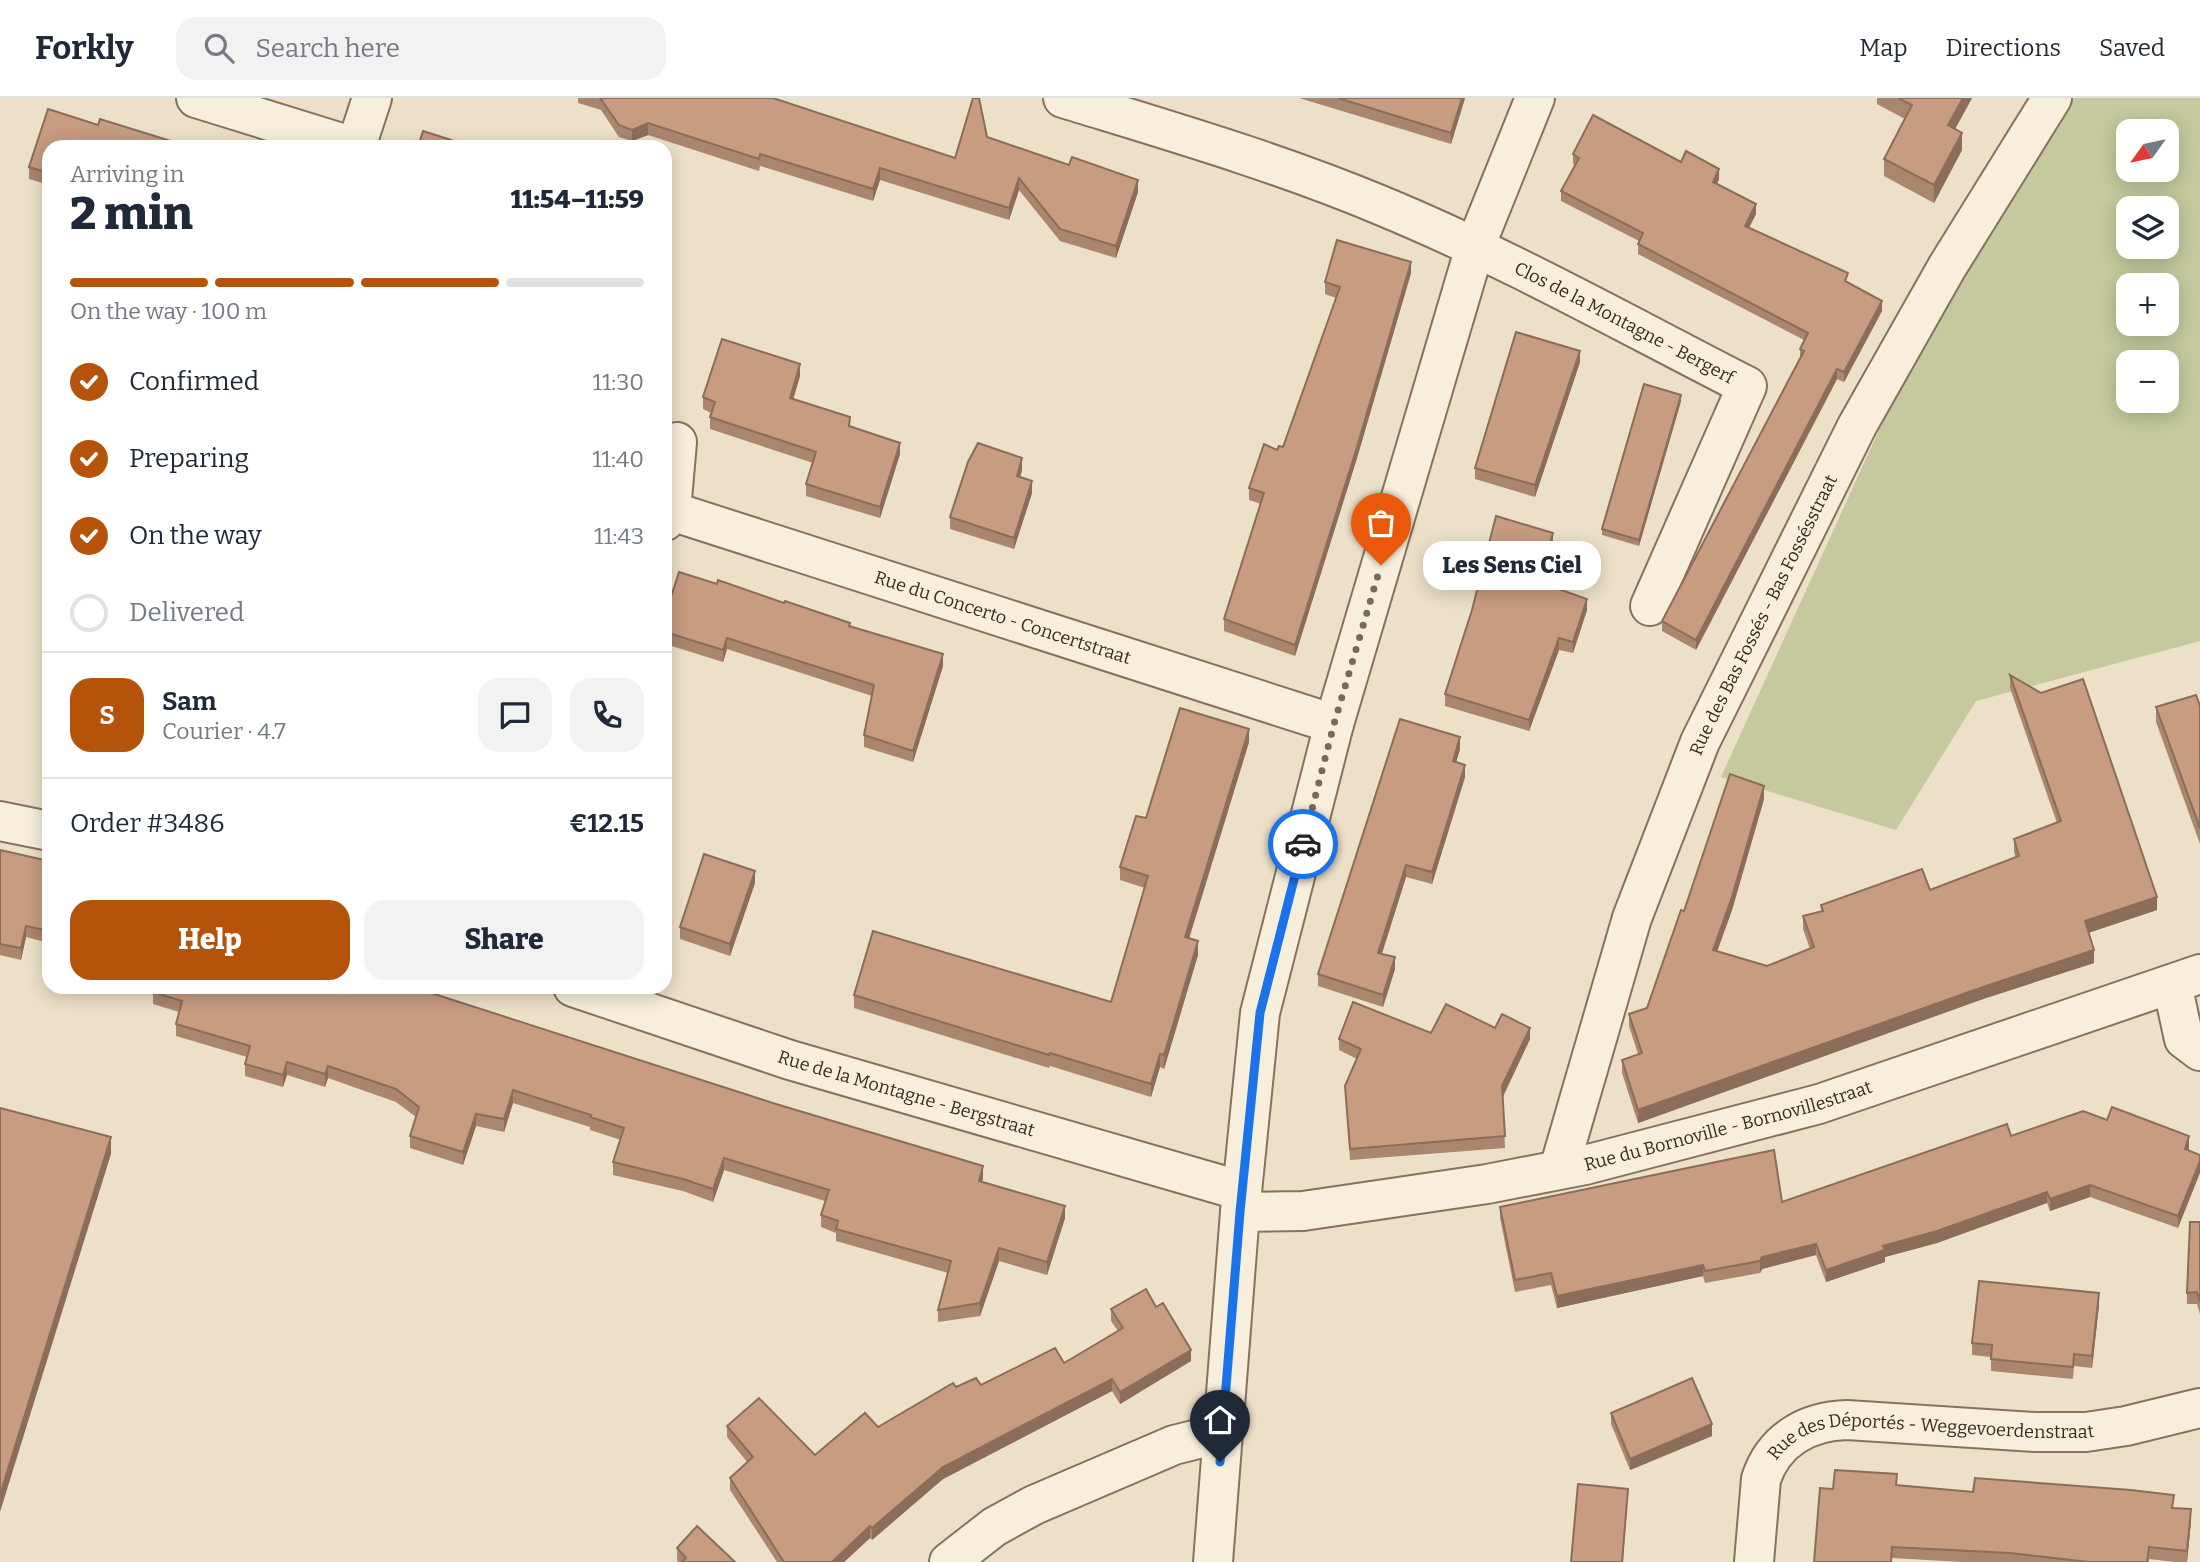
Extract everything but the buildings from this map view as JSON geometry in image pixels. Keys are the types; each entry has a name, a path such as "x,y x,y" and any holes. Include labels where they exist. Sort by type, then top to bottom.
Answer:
{"street":[{"path":"196,98 332,140"},
{"path":"357,140 372,98"},
{"name":"Clos de la Montagne - Bergerf","path":"1063,98 1224,148 1333,186 1475,247 1747,386 1650,606"},
{"path":"1213,1562 1241,1201 1260,1013 1334,724 1475,247 1535,98"},
{"name":"Rue des Bas Fossés - Bas Fossésstraat","path":"1559,1170 1632,918 1700,742 1857,426 1947,267 2052,98"},
{"name":"Rue du Concerto - Concertstraat","path":"672,483 677,442"},
{"name":"Rue du Concerto - Concertstraat","path":"672,517 1334,724"},
{"path":"0,821 42,830"},
{"path":"2186,979 2184,1039 2200,1051"},
{"name":"Rue du Bornoville - Bornovillestraat","path":"1241,1201 1312,1210 1487,1184 1559,1170 1819,1104 2186,979"},
{"name":"Rue de la Montagne - Bergstraat","path":"594,994 790,1060 1241,1201"},
{"name":"Rue des Déportés - Weggevoerdenstraat","path":"1754,1562 1761,1479 1765,1466 1781,1444 1817,1424 1847,1420 2035,1432 2086,1432 2126,1426 2200,1408"},
{"path":"949,1562 994,1527 1034,1505 1174,1445 1222,1437"}],"green space":[{"path":"2038,98 2200,98 2200,641 1976,701 1896,830 1721,777 1911,360"}],"way so far":[{"path":"1303,844 1334,724 1381,565"}],"place":[{"name":"Les Sens Ciel","path":"1381,565"}],"route":[{"path":"1220,1462 1240,1212 1260,1013 1303,844"}]}
